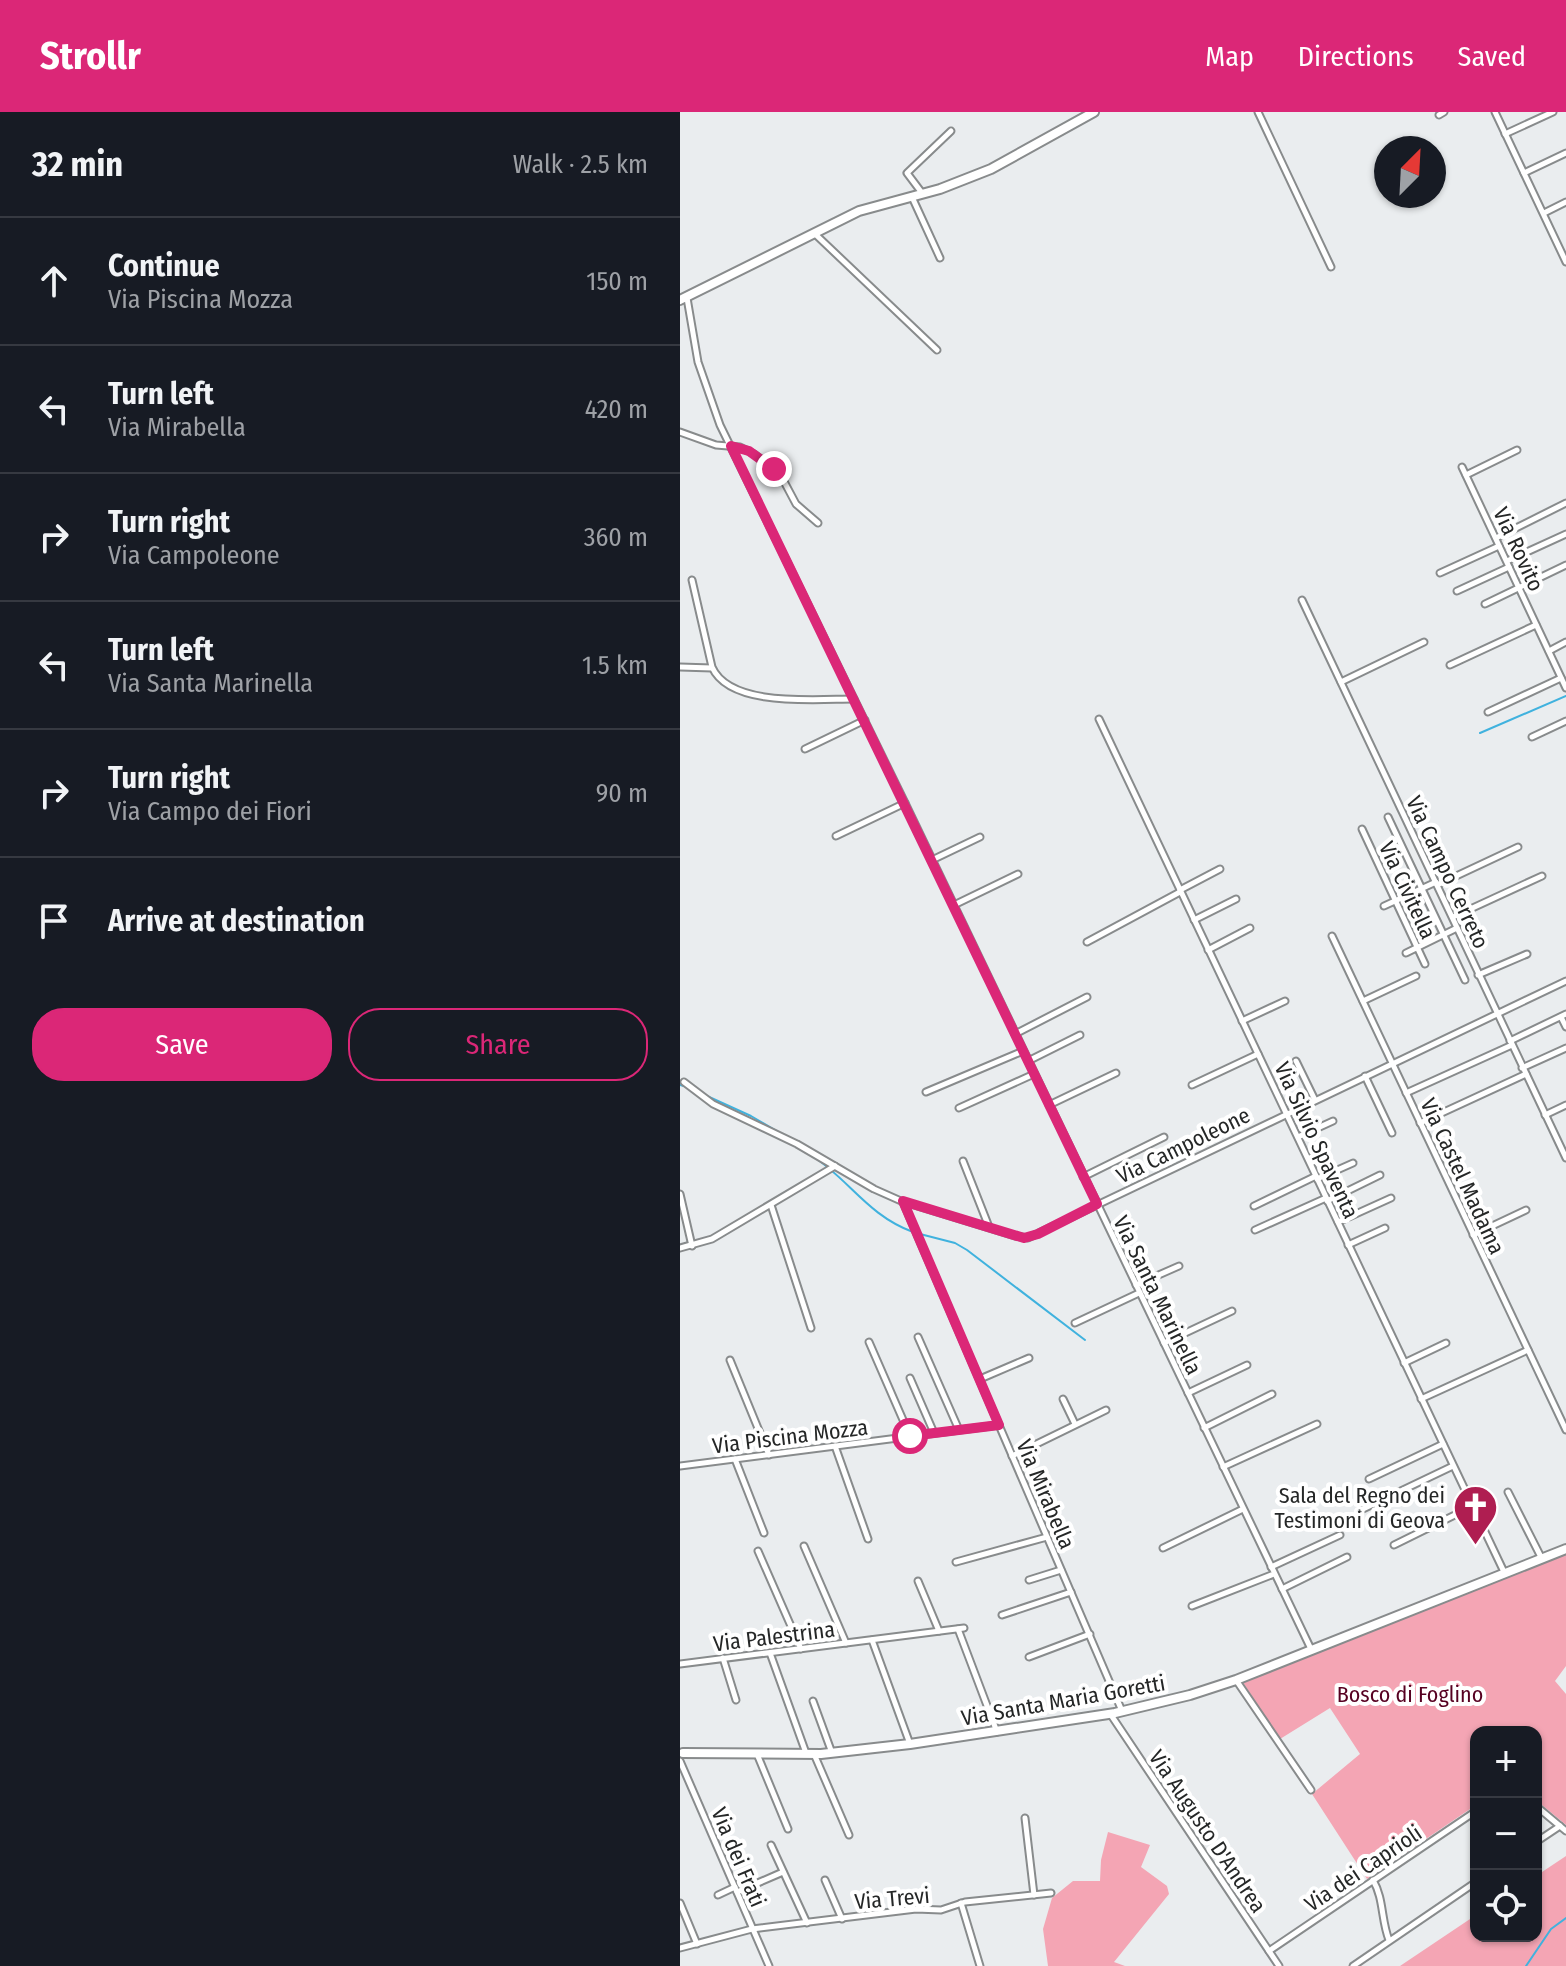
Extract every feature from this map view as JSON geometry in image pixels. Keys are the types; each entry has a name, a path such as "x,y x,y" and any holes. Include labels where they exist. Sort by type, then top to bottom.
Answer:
{"main road":[{"path":"684,299 865,208 923,194 991,169 1094,112"},
{"name":"Via Santa Maria Goretti","path":"681,1756 832,1754 1122,1712 1236,1680 1566,1549"}],"street":[{"path":"1258,112 1331,267"},
{"path":"1495,112 1564,252 1566,262"},
{"path":"1505,134 1553,112"},
{"path":"923,194 907,173 951,131"},
{"path":"1524,173 1566,153"},
{"path":"912,196 940,258"},
{"path":"1544,213 1566,202"},
{"path":"814,233 937,350"},
{"name":"Via Santa Marinella","path":"684,299 699,365 718,421 1311,1649"},
{"path":"680,432 749,451 777,471 796,504 818,523"},
{"path":"1466,475 1517,450"},
{"name":"Via Rovito","path":"1462,467 1564,683"},
{"path":"1496,538 1566,503"},
{"path":"1457,591 1566,534"},
{"path":"1440,573 1499,546"},
{"path":"1485,604 1566,565"},
{"path":"692,580 712,668 724,682 760,698 854,699"},
{"name":"Via Campo Cerreto","path":"1302,600 1496,1013 1545,1115 1563,1145 1566,1158"},
{"path":"1450,665 1536,625"},
{"path":"1341,682 1424,642"},
{"path":"1549,651 1566,642"},
{"path":"680,667 712,668"},
{"path":"1488,712 1564,683"},
{"name":"Via Silvio Spaventa","path":"1099,719 1505,1575"},
{"path":"805,749 865,720"},
{"path":"1532,737 1566,721"},
{"path":"836,836 905,803"},
{"path":"1388,817 1465,980"},
{"name":"Via Civitella","path":"1362,829 1425,964"},
{"path":"932,860 980,837"},
{"path":"1384,906 1518,847"},
{"path":"1087,942 1220,869"},
{"path":"954,905 1018,874"},
{"path":"1453,917 1542,876"},
{"path":"1194,920 1236,899"},
{"path":"1208,950 1250,928"},
{"path":"1406,953 1457,928"},
{"name":"Via Castel Madama","path":"1332,936 1566,1430"},
{"path":"1478,975 1527,954"},
{"path":"1363,1001 1416,976"},
{"name":"Via Campoleone","path":"684,1082 713,1104 793,1142 868,1187 989,1228 1018,1237 1029,1237 1566,981"},
{"path":"1015,1034 1087,997"},
{"path":"1242,1021 1285,1001"},
{"path":"1406,1093 1563,1016 1566,1027"},
{"path":"1028,1061 1080,1035"},
{"path":"1420,1123 1566,1048"},
{"path":"926,1092 1023,1051"},
{"path":"1192,1085 1258,1054"},
{"path":"1296,1061 1315,1100"},
{"path":"1049,1105 1116,1073"},
{"path":"959,1108 1034,1074"},
{"path":"1365,1076 1392,1133"},
{"path":"1545,1115 1566,1105"},
{"path":"1298,1137 1333,1121"},
{"path":"1083,1177 1164,1137"},
{"path":"963,1161 989,1228"},
{"path":"1254,1206 1353,1163"},
{"path":"680,1248 711,1240 835,1166"},
{"path":"1255,1230 1380,1175"},
{"path":"680,1194 692,1246"},
{"path":"1338,1222 1391,1198"},
{"name":"Via Mirabella","path":"903,1201 1122,1712"},
{"path":"771,1205 811,1328"},
{"path":"1473,1235 1526,1210"},
{"path":"1348,1245 1385,1228"},
{"path":"1136,1285 1179,1266"},
{"path":"1075,1323 1140,1293"},
{"path":"1164,1343 1232,1311"},
{"path":"918,1337 959,1430"},
{"path":"869,1342 910,1436"},
{"path":"1404,1363 1446,1343"},
{"path":"1421,1399 1528,1350"},
{"path":"980,1379 1029,1358"},
{"path":"730,1360 769,1455"},
{"path":"1188,1393 1247,1365"},
{"path":"910,1378 934,1433"},
{"path":"1204,1428 1272,1394"},
{"path":"1063,1399 1075,1424"},
{"path":"1012,1456 1106,1410"},
{"path":"1223,1467 1317,1424"},
{"name":"Via Piscina Mozza","path":"680,1466 999,1425"},
{"path":"1369,1479 1443,1444"},
{"path":"835,1446 868,1539"},
{"path":"735,1459 764,1533"},
{"path":"1363,1509 1453,1466"},
{"path":"1508,1492 1542,1560"},
{"path":"1394,1545 1473,1506"},
{"path":"1163,1548 1243,1509"},
{"path":"1192,1606 1273,1570 1340,1535"},
{"path":"956,1562 1047,1537"},
{"path":"804,1546 846,1643"},
{"path":"758,1551 801,1649"},
{"path":"1282,1589 1347,1557"},
{"path":"1029,1580 1061,1570"},
{"path":"918,1581 940,1631"},
{"path":"1002,1615 1071,1592"},
{"name":"Via Palestrina","path":"680,1664 961,1629 997,1732"},
{"path":"1029,1657 1090,1634"},
{"path":"872,1640 910,1744"},
{"path":"770,1653 810,1754 849,1835"},
{"path":"723,1658 736,1700"},
{"path":"1236,1680 1311,1790"},
{"path":"813,1701 832,1754"},
{"name":"Via Augusto D'Andrea","path":"1110,1714 1279,1966"},
{"path":"757,1754 788,1829"},
{"name":"Via dei Frati","path":"681,1756 769,1966"},
{"path":"1542,1811 1566,1831"},
{"name":"Via dei Caprioli","path":"1269,1951 1470,1815"},
{"path":"1025,1818 1034,1895"},
{"path":"1542,1838 1560,1826"},
{"path":"771,1845 807,1923"},
{"path":"718,1895 783,1872"},
{"path":"825,1880 842,1919"},
{"path":"1373,1880 1381,1898 1383,1922 1389,1941"},
{"path":"1353,1966 1470,1886"},
{"name":"Via Trevi","path":"680,1948 752,1929 916,1909 941,1910 961,1903 1051,1893"},
{"path":"680,1903 697,1944"},
{"path":"961,1903 980,1966"}],"green space":[{"name":"Bosco di Foglino","path":"1566,1552 1566,1666 1555,1681 1566,1694 1566,1825 1542,1805 1542,1726 1470,1726 1470,1809 1367,1879 1312,1794 1360,1754 1330,1708 1280,1739 1242,1681"},
{"path":"1108,1832 1150,1845 1141,1867 1167,1886 1169,1894 1114,1962 1125,1966 1048,1966 1043,1929 1052,1898 1073,1881 1100,1881"},
{"path":"1566,1856 1566,1966 1400,1966 1470,1919 1470,1942 1542,1942 1542,1872"}],"waterway":[{"path":"1480,733 1566,696"},
{"path":"680,1085 687,1087"},
{"path":"707,1096 780,1133"},
{"path":"811,1155 883,1216 913,1232"},
{"path":"920,1234 955,1243 967,1250 1085,1340"},
{"path":"1526,1966 1551,1929 1566,1918"}],"place":[{"name":"Sala del Regno dei Testimoni di Geova","path":"1476,1547"}],"route":[{"path":"774,469 749,451 731,446 1097,1204 1024,1238 903,1201 999,1425 910,1436"}]}
